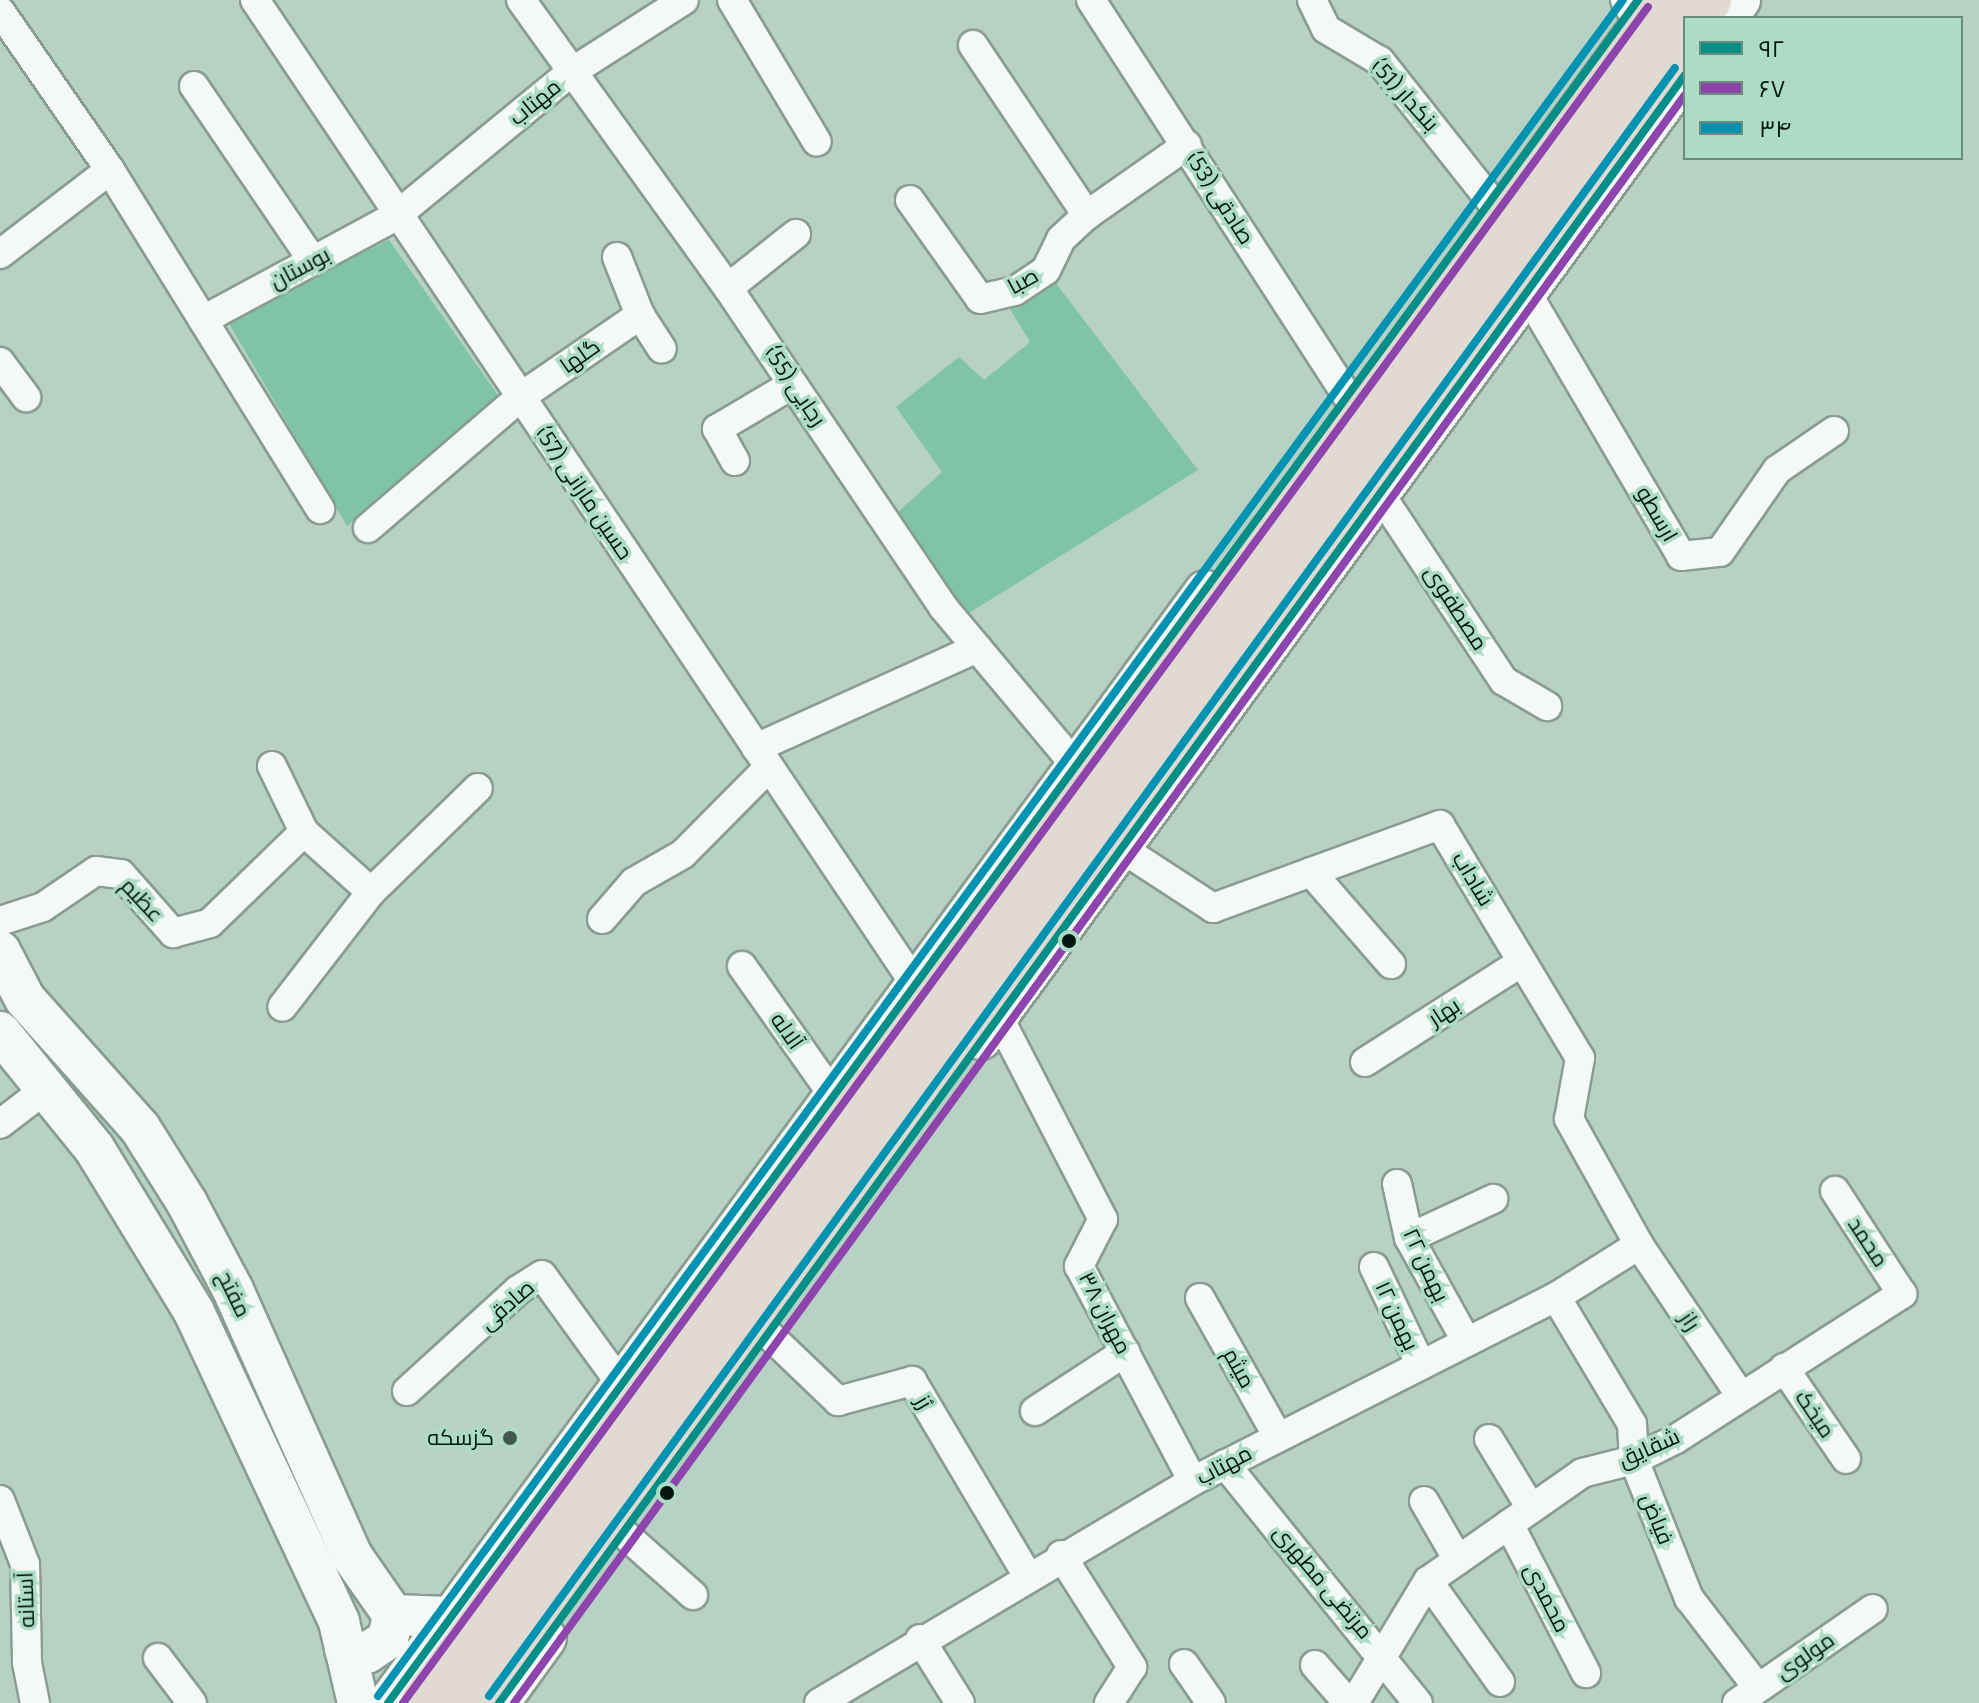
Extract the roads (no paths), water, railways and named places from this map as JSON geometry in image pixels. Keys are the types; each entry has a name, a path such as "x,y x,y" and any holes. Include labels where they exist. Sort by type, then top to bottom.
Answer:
{"highway":[{"path":"423,1703 1639,2"},
{"path":"472,1703 1683,36"}],"main road":[{"path":"1728,16 1740,0"},
{"path":"388,1703 1639,2"},
{"path":"499,1703 766,1332 1683,78"},
{"name":"مفتح","path":"0,951 25,999 140,1128 187,1203 233,1290 352,1556 393,1615"},
{"name":"مفتح","path":"0,1032 94,1148 194,1312 288,1508 345,1649 358,1703"},
{"path":"345,1649 367,1653 388,1639 393,1615 451,1617"}],"street":[{"name":"حسین مارانی (57)","path":"255,0 396,216 915,984"},
{"name":"رجایی (55)","path":"521,0 570,73 728,288 977,648 1076,766"},
{"name":"مهتاب","path":"396,216 570,73 684,0"},
{"path":"732,0 817,142"},
{"name":"صادقی (53)","path":"1091,0 1348,397"},
{"name":"بنکدار (51)","path":"1312,0 1326,29 1380,61 1491,201"},
{"path":"0,11 9,46 110,170 320,509"},
{"path":"973,45 1087,215"},
{"path":"194,86 313,261"},
{"name":"صبا","path":"910,200 980,299 1015,291 1046,270 1061,239 1087,215 1187,145"},
{"path":"0,254 110,170"},
{"name":"بوستان","path":"203,320 396,216"},
{"path":"728,288 796,234"},
{"path":"617,257 640,315 662,349"},
{"name":"ارسطو","path":"1527,293 1681,556 1720,552 1777,470 1834,431"},
{"name":"گلها","path":"368,528 519,398 640,315"},
{"path":"0,362 26,397"},
{"path":"735,461 717,429 793,384"},
{"name":"مصطفوی","path":"1380,494 1504,681 1547,706"},
{"path":"602,919 634,882 683,854 762,757 977,648"},
{"path":"272,766 304,832 371,892"},
{"path":"282,1007 371,892 478,788"},
{"name":"شاداب","path":"1121,848 1213,908 1440,825 1580,1058 1569,1119 1639,1245"},
{"name":"عظیم","path":"0,921 43,907 96,871 121,874 173,933 210,923 304,832"},
{"path":"1311,872 1391,964"},
{"name":"بهار","path":"1365,1062 1522,962"},
{"name":"آلاله","path":"742,966 833,1095"},
{"name":"مهران ۳۸","path":"998,1016 1103,1219 1079,1266 1193,1481"},
{"path":"0,1124 47,1088"},
{"name":"۲۲ بهمن","path":"1397,1184 1409,1238 1467,1342"},
{"name":"محمد","path":"1835,1191 1902,1294"},
{"path":"1409,1238 1493,1199"},
{"name":"مهتاب","path":"819,1703 1027,1575 1193,1481 1556,1297 1639,1245"},
{"name":"راز","path":"1639,1245 1741,1396"},
{"name":"۱۲ بهمن","path":"1374,1267 1421,1365"},
{"name":"صادقی","path":"407,1391 542,1275 621,1384"},
{"name":"شقایق","path":"1351,1703 1428,1581 1582,1473 1634,1460 1902,1294"},
{"name":"فیاض","path":"1556,1297 1632,1424 1634,1460 1689,1598 1748,1696"},
{"name":"میثم","path":"1200,1298 1278,1437"},
{"name":"رُز","path":"766,1332 838,1401 912,1381 1027,1575"},
{"path":"1035,1411 1125,1352"},
{"name":"میخک","path":"1784,1368 1846,1459"},
{"name":"محمدی","path":"1489,1439 1586,1673"},
{"name":"مرتضی مطهری","path":"1225,1464 1383,1655 1418,1703"},
{"name":"آستانه","path":"0,1500 25,1564 29,1700"},
{"path":"1424,1501 1458,1560"},
{"path":"622,1532 693,1595"},
{"path":"1061,1555 1132,1667 1109,1703"},
{"path":"1428,1581 1500,1682"},
{"name":"مولوی","path":"1748,1696 1873,1609"},
{"path":"920,1639 960,1703"},
{"path":"158,1658 192,1703"},
{"path":"1184,1664 1211,1703"},
{"path":"1315,1665 1351,1703"}],"place":[{"name":"گزسکه","path":"510,1438"}]}
